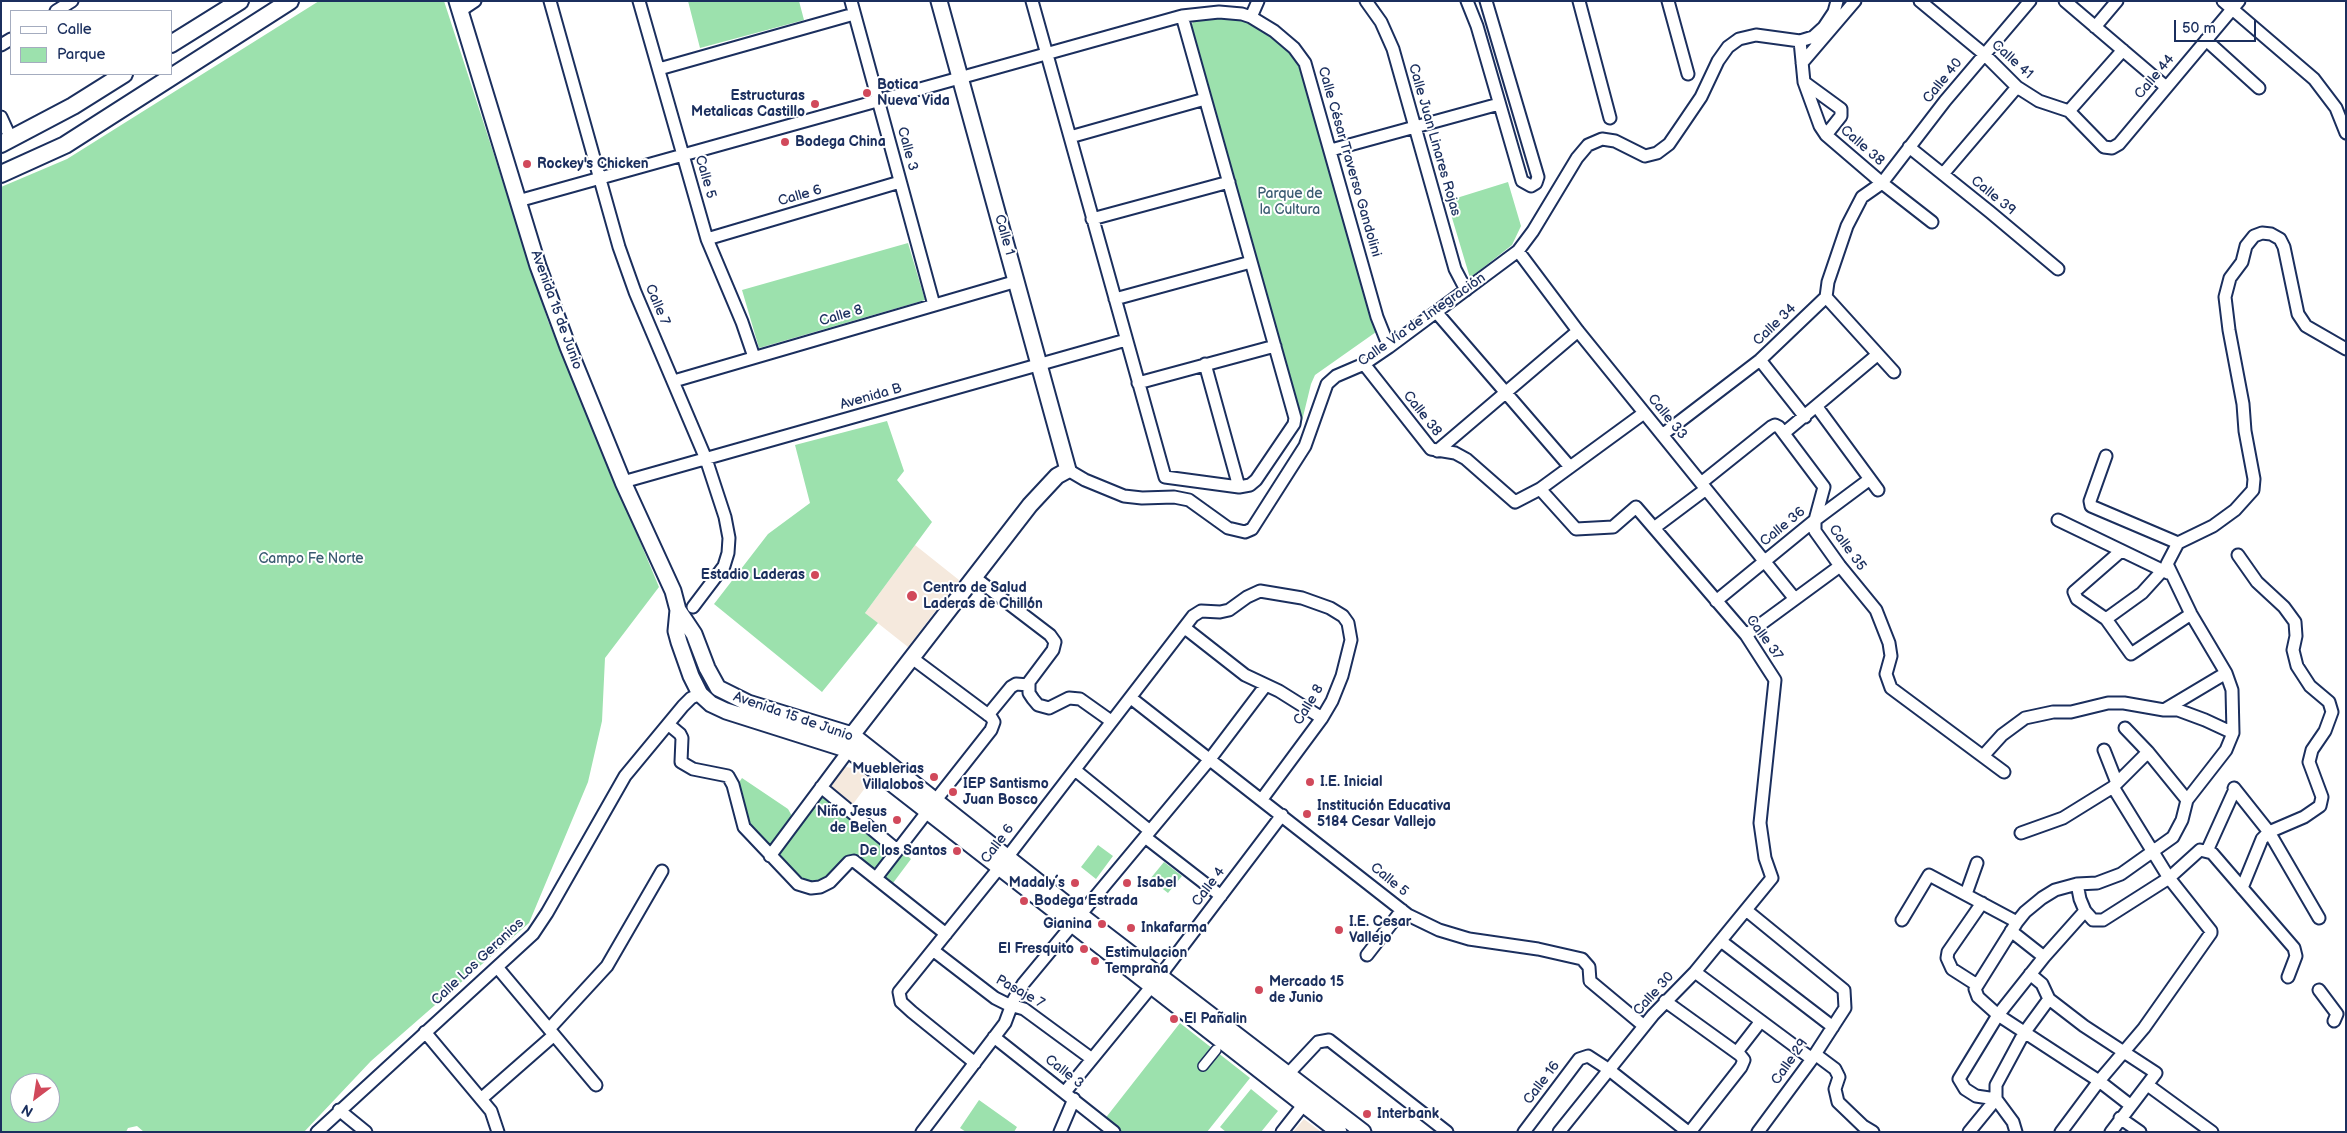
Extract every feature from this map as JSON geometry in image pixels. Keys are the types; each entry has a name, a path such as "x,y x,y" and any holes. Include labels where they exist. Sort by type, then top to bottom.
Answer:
{"main road":[{"path":"172,43 240,1"},
{"path":"1,174 65,146 290,1"},
{"path":"6,142 73,106 122,75"}],"street":[{"path":"58,10 72,1"},
{"path":"458,6 475,1"},
{"name":"Calle 7","path":"550,1 619,248 635,292 706,459 730,538 724,566 693,607"},
{"name":"Calle 5","path":"639,1 707,239 742,322 754,357"},
{"name":"Calle 3","path":"851,1 934,305"},
{"name":"Calle 1","path":"939,1 1068,470"},
{"path":"1032,1 1165,477 1239,488 1250,486 1256,480 1294,424 1295,418 1182,16"},
{"path":"1251,17 1258,1"},
{"name":"Calle Juan Linares Rojas","path":"1366,1 1388,37 1455,269 1466,290"},
{"path":"1468,1 1522,180 1527,185 1534,185 1538,177 1486,1"},
{"path":"1579,1 1610,118"},
{"path":"1668,1 1688,74"},
{"path":"1800,41 1813,37 1824,27 1834,12 1836,1"},
{"path":"1802,63 1855,1"},
{"name":"Calle 41","path":"1920,1 1984,54 2017,86 2039,101 2069,111 2104,147 2112,148"},
{"name":"Calle 40","path":"1826,297 1828,282 1847,226 1862,197 1882,183 1984,54 2030,1"},
{"path":"2065,1 2166,87"},
{"path":"2095,27 2117,1"},
{"path":"2223,1 2236,5 2324,90 2336,108 2346,133"},
{"name":"Calle 44","path":"2112,148 2119,144 2236,5"},
{"name":"Avenida 15 de Junio","path":"458,6 538,266 568,347 624,482 673,591 678,610 694,634 714,684 723,692 748,703 852,735 931,807"},
{"name":"Calle César Traverso Gandolini","path":"518,201 1182,16 1219,12 1251,17 1285,40 1305,64 1377,317 1389,347"},
{"path":"658,68 854,14"},
{"name":"Calle Vía de Integración","path":"1068,470 1085,480 1124,496 1142,498 1174,496 1189,500 1228,528 1245,532 1256,524 1305,446 1327,384 1336,376 1364,364 1389,347 1518,251 1588,145 1602,139 1614,141 1645,156 1657,153 1669,144 1700,97 1718,61 1728,48 1739,39 1756,35 1800,41"},
{"path":"2206,40 2259,88"},
{"name":"Calle 38","path":"1800,41 1804,82 1820,126 1826,135 1882,183 1932,222"},
{"path":"2069,111 2123,50"},
{"path":"1804,82 1841,109 1841,116 1826,135"},
{"path":"1943,174 2017,86"},
{"path":"1070,137 1205,98"},
{"path":"1330,150 1499,104"},
{"path":"1,117 6,142"},
{"name":"Calle 39","path":"1909,147 2058,269"},
{"name":"Calle 6","path":"707,239 900,182"},
{"path":"1092,219 1229,182"},
{"path":"2106,619 2142,593 2166,572 2167,564 2178,543 2213,526 2245,500 2253,490 2254,479 2244,431 2243,404 2229,330 2225,297 2230,278 2242,262 2246,246 2254,236 2262,233 2271,234 2280,239 2284,247 2298,314 2306,326 2346,349"},
{"name":"Calle 33","path":"1518,251 1578,331 1795,599"},
{"path":"1115,299 1251,262"},
{"name":"Calle 8","path":"674,380 1017,281"},
{"path":"1826,297 1894,372"},
{"name":"Calle 34","path":"1662,435 1760,360 1826,297"},
{"path":"1437,313 1570,467"},
{"path":"1437,451 1578,331"},
{"name":"Avenida B","path":"624,482 1126,340"},
{"path":"1138,383 1275,346"},
{"path":"1654,528 1703,486 1780,429 1805,417 1878,355"},
{"path":"1760,360 1805,417"},
{"path":"1205,364 1239,488"},
{"name":"Calle 38","path":"1364,364 1431,449 1455,453 1466,459 1515,502 1540,489"},
{"path":"1817,407 1878,490"},
{"path":"1540,489 1644,413"},
{"name":"Calle 35","path":"1780,429 1824,487 1815,520 1815,531 1840,566 1876,610 1889,643 1891,656 1886,674 1891,688 2004,772"},
{"path":"2106,456 2090,501 2092,506 2178,543"},
{"path":"770,856 849,750 852,735 974,576 1042,490 1057,476 1068,470"},
{"name":"Calle 36","path":"1716,601 1815,520 1870,479"},
{"name":"Calle 37","path":"1540,489 1576,529 1613,527 1636,507 1746,635 1775,680 1760,824 1765,858 1772,878"},
{"path":"2058,520 2166,572 2226,672 2232,690 2233,733 2226,750 2186,800 2182,820 2174,837 2121,874 2097,883 2077,884 2055,890 2042,898 2025,912 2014,927 1977,985 1975,993 1998,1015 2099,1081 2130,1105"},
{"path":"2121,551 2074,592 2077,599 2106,619 2131,654 2191,614"},
{"path":"2238,555 2257,582 2284,607 2295,622 2296,636 2293,650 2297,666 2310,686 2329,702 2332,712 2325,731 2312,750 2309,762 2322,797 2320,806 2304,817 2269,832 2262,839 2242,888"},
{"path":"1746,635 1840,566"},
{"path":"974,576 1050,635 1055,642 1053,650 1029,685 1029,693 1044,708 1054,707 1068,698 1080,699 1111,722"},
{"name":"Calle 6","path":"975,1063 912,1012 899,999 899,992 934,951 1197,612 1230,610 1247,597 1260,591 1318,603 1343,616"},
{"name":"Avenida 15 de Junio","path":"678,610 676,631 678,642 700,694 711,704 726,711 849,750 931,807 1156,981 1339,1132"},
{"name":"Calle 8","path":"1262,798 1322,718 1342,676 1348,652 1350,630 1343,616"},
{"path":"1185,628 1245,675 1266,685 1322,718"},
{"path":"876,878 992,730 994,722 988,715 912,658"},
{"path":"2164,710 2226,672"},
{"path":"988,715 1011,687 1016,684 1029,685"},
{"path":"922,1132 1008,1017 1011,1005 1023,984 1210,759 1266,685"},
{"name":"Calle Los Geranios","path":"317,1132 533,934 625,776 683,706 691,698 700,694"},
{"name":"Calle 5","path":"1131,698 1262,798 1415,919 1469,939 1538,949 1582,959 1589,967 1590,981 1644,1026"},
{"path":"1983,756 2002,736 2025,718 2052,712 2071,712 2108,702 2164,710 2178,710 2233,733"},
{"path":"668,724 682,738 681,762 685,766 728,776 733,785 744,827 798,884 811,888 830,882 849,862 854,861 946,934"},
{"path":"2124,728 2148,752 2186,800"},
{"path":"2061,1132 2099,1081 2144,1028 2211,933 2211,930 2169,878 2152,851 2115,785 2104,750"},
{"path":"2021,833 2063,818 2115,785 2148,752"},
{"path":"1075,770 1147,834 1222,896"},
{"path":"821,787 898,850"},
{"path":"2207,851 2234,789 2269,832 2318,918"},
{"name":"Calle 4","path":"1065,1092 1156,981 1282,815"},
{"path":"2077,884 2085,911 2093,920 2103,920 2169,878 2200,850 2212,853 2294,948 2296,956 2288,976"},
{"path":"1966,894 1977,864"},
{"path":"481,1099 551,1032 607,966 662,871"},
{"path":"1902,920 1929,875 1982,903 2014,927 2044,957"},
{"name":"Calle 30","path":"1559,1132 1644,1026 1665,1001 1695,972 1772,878"},
{"path":"1977,985 1952,969 1947,958 1948,952 1982,903"},
{"path":"1367,955 1402,910"},
{"name":"Calle 29","path":"1746,910 1844,990 1845,1008 1758,1132"},
{"path":"1996,1099 1976,1096 1965,1089 1959,1078 1998,1015 2044,957 2085,911"},
{"path":"1721,941 1832,1027"},
{"name":"Pasaje 7","path":"934,951 996,998 1024,1009 1092,1058"},
{"path":"497,967 596,1085"},
{"path":"1695,972 1761,1021 1835,1070 1839,1077 1835,1090 1838,1102 1860,1128 1873,1132"},
{"path":"2030,974 2042,984 2049,999 2123,1053 2156,1074 2149,1086 2130,1105 2111,1132"},
{"name":"Avenida 15 de Junio","path":"1156,981 1289,1073 1363,1132"},
{"path":"2318,990 2337,1014 2334,1022"},
{"path":"2016,1132 2013,1122 1996,1099 1996,1085 2024,1033 2049,999"},
{"path":"1608,1069 1689,1132 1743,1064 1743,1057 1665,1001"},
{"path":"1737,1052 1761,1021"},
{"path":"425,1032 491,1111 498,1132"},
{"name":"Calle 3","path":"994,1037 1114,1132"},
{"path":"1289,1073 1318,1042 1329,1040 1446,1132"},
{"path":"1203,1066 1216,1050"},
{"name":"Calle 16","path":"1524,1132 1579,1059 1588,1056 1608,1069"},
{"path":"2149,1086 2212,1132"},
{"path":"1060,1132 1074,1099"},
{"path":"1969,1132 1996,1099"},
{"path":"1282,1132 1304,1104"},
{"path":"339,1110 366,1132"},
{"path":"2120,1118 2140,1132"}],"shaded area":[{"name":"Centro de Salud Laderas de Chillón","path":"915,545 959,580 908,647 865,613"},
{"path":"844,767 854,768 871,780 853,804 830,786"},
{"path":"1304,1119 1321,1132 1293,1132"}],"green space":[{"name":"Campo Fe Norte","path":"319,1 444,1 548,321 659,587 605,658 602,721 588,782 529,923 371,1061 304,1132 144,1132 137,1126 128,1128 126,1132 1,1132 1,187 67,159"},
{"path":"688,1 799,1 804,20 700,48"},
{"name":"Parque de la Cultura","path":"1241,18 1263,29 1295,57 1304,71 1376,332 1315,375 1301,425 1191,28 1193,21 1196,19"},
{"path":"1508,182 1521,226 1512,245 1470,278 1447,201"},
{"path":"908,243 925,300 759,348 742,290"},
{"name":"Estadio Laderas","path":"887,421 904,471 897,480 932,522 865,613 878,623 822,692 714,604 768,534 810,503 795,445"},
{"path":"742,778 788,809 792,816 769,847 755,838 738,784"},
{"path":"824,794 891,850 872,872 851,854 829,880 805,885 778,861 777,849 820,795"},
{"path":"1098,845 1113,856 1096,879 1081,867"},
{"path":"903,852 911,859 893,883 884,876"},
{"path":"1164,862 1182,876 1168,893 1150,879"},
{"path":"1180,1023 1250,1078 1207,1132 1118,1132 1104,1120"},
{"path":"1251,1089 1278,1111 1261,1132 1226,1132 1220,1127"},
{"path":"979,1100 1017,1127 1014,1132 966,1132 960,1128"}],"place":[{"name":"Botica Nueva Vida","path":"867,93"},
{"name":"Estructuras Metalicas Castillo","path":"815,104"},
{"name":"Bodega China","path":"785,142"},
{"name":"Rockey's Chicken","path":"527,164"},
{"name":"Estadio Laderas","path":"815,575"},
{"name":"Centro de Salud Laderas de Chillón","path":"912,596"},
{"name":"Mueblerias Villalobos","path":"934,777"},
{"name":"I.E. Inicial","path":"1310,782"},
{"name":"IEP Santismo Juan Bosco","path":"953,792"},
{"name":"Institución Educativa 5184 Cesar Vallejo","path":"1307,814"},
{"name":"Niño Jesus de Belen","path":"897,820"},
{"name":"De los Santos","path":"957,851"},
{"name":"Madaly´s","path":"1075,883"},
{"name":"Isabel","path":"1127,883"},
{"name":"Bodega Estrada","path":"1024,901"},
{"name":"Gianina","path":"1102,924"},
{"name":"Inkafarma","path":"1131,928"},
{"name":"I.E. Cesar Vallejo","path":"1339,930"},
{"name":"El Fresquito","path":"1084,949"},
{"name":"Estimulacion Temprana","path":"1095,961"},
{"name":"Mercado 15 de Junio","path":"1259,990"},
{"name":"El Pañalin","path":"1174,1019"},
{"name":"Interbank","path":"1367,1114"}]}
